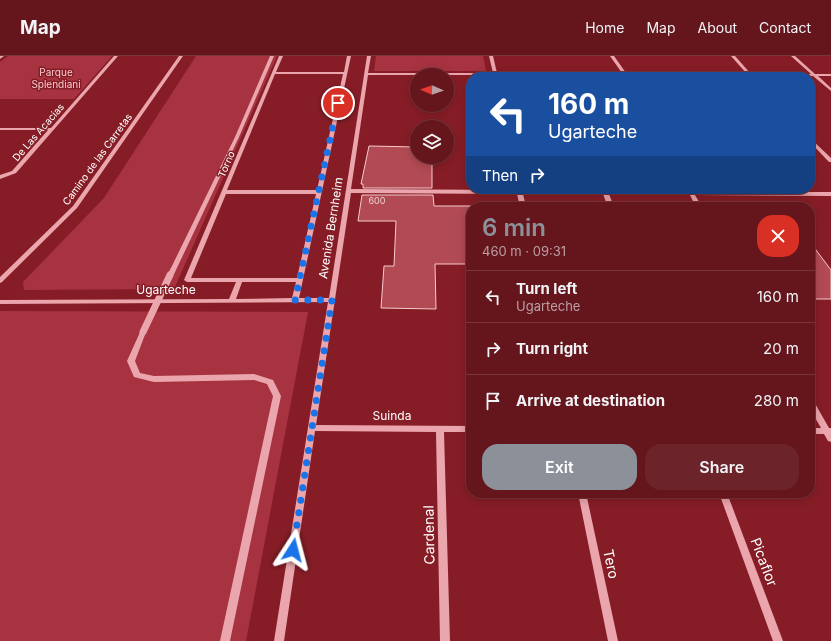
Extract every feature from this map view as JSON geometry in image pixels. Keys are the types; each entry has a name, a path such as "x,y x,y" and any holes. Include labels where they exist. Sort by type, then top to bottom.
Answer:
{"street":[{"name":"De Las Acacias","path":"0,177 14,172 116,56"},
{"name":"Camino de las Carretas","path":"0,281 75,207 180,56"},
{"path":"225,641 277,396 270,382 254,377 154,379 138,375 131,361 143,332 237,137 272,56"},
{"name":"Torno","path":"240,280 187,280 281,56"},
{"path":"295,300 349,56"},
{"name":"Avenida Bernheim","path":"279,641 369,56"},
{"path":"491,56 494,72"},
{"path":"612,56 622,72"},
{"path":"733,56 748,72"},
{"path":"793,56 812,72"},
{"path":"274,73 345,73"},
{"path":"367,74 466,76"},
{"path":"815,75 831,75"},
{"path":"815,75 831,90"},
{"path":"0,129 52,129"},
{"path":"815,144 831,161"},
{"path":"349,191 466,190"},
{"path":"224,192 319,192"},
{"path":"815,194 831,194"},
{"path":"232,300 240,280 300,280"},
{"name":"Ugarteche","path":"0,302 332,300"},
{"path":"815,410 829,432 831,439"},
{"name":"Suinda","path":"312,428 466,429"},
{"name":"Cardenal","path":"440,429 445,641"},
{"path":"815,431 829,432"},
{"name":"Tero","path":"583,498 613,641"},
{"name":"Picaflor","path":"725,498 778,641"}],"green space":[{"name":"Parque Splendiani","path":"8,56 112,56 74,99 0,99 0,62"},
{"path":"196,56 277,56 174,289 24,290 23,282 104,198"},
{"path":"376,56 483,56 486,71 454,71 454,68 410,68 410,71 374,71"},
{"path":"0,311 308,312 246,641 0,641"}],"building":[{"path":"369,146 410,147 410,164 432,164 432,188 363,188 363,184 361,184"},
{"path":"362,195 433,195 434,206 466,206 466,264 435,264 436,309 381,308 384,266 394,266 396,221 358,221"},
{"path":"815,249 831,270 831,299 815,299"}],"route":[{"path":"293,550 332,300 295,300 338,103"}]}
